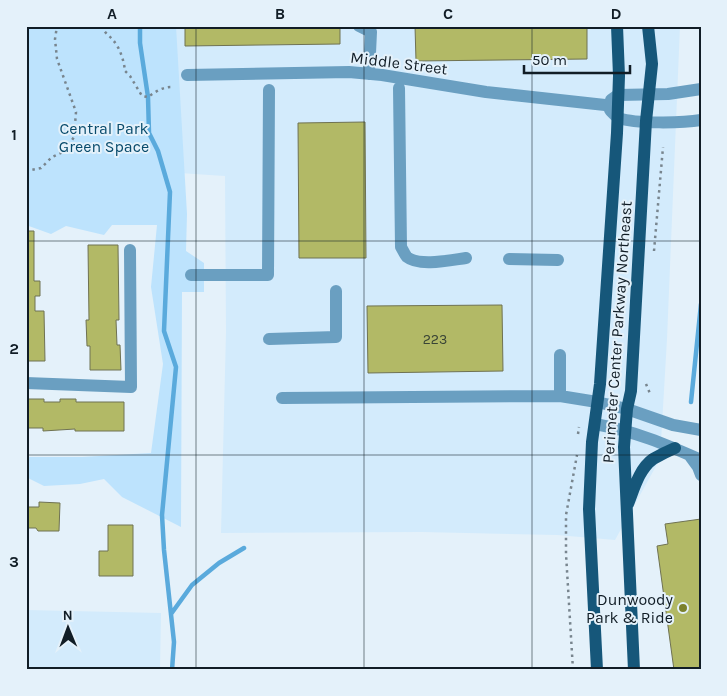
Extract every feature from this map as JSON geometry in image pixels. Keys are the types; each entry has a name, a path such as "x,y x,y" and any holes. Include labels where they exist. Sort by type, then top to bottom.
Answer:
{"main road":[{"name":"Perimeter Center Parkway Northeast","path":"597,670 589,509 592,442 600,384 618,118 617,26"},
{"name":"Perimeter Center Parkway Northeast","path":"634,670 626,508 625,429 631,391 646,121 652,64 648,26"},
{"path":"626,508 637,480 648,464 653,459 675,448"}],"street":[{"path":"359,26 376,29 370,74"},
{"name":"Middle Street","path":"187,75 349,72 486,92 605,105"},
{"path":"399,88 401,247 406,256 415,262 436,262 466,258"},
{"path":"701,89 648,95 618,95 605,105 618,118 646,121 690,122 701,120"},
{"path":"191,275 268,275 269,90"},
{"path":"26,382 131,387 130,250"},
{"path":"509,259 558,260"},
{"path":"269,339 336,337 336,290"},
{"path":"560,355 560,396"},
{"path":"282,398 560,396 627,409 673,425 701,430"},
{"path":"595,424 625,429 701,460"},
{"path":"688,454 698,467 701,475"}],"path":[{"path":"26,171 41,168 52,157 65,151 74,138 76,112 57,59 55,39 57,26"},
{"path":"102,26 104,32 113,40 124,61 124,71 130,76 142,96 148,97 169,86 173,87"},
{"path":"653,252 663,146"},
{"path":"645,378 646,386 651,396"},
{"path":"578,439 579,427"},
{"path":"573,670 568,597 566,515 578,452"}],"shaded area":[{"path":"26,26 680,26 660,459 615,540 557,535 422,532 221,533 226,332 225,176 26,163"},
{"path":"26,610 161,613 160,670 26,670"}],"green space":[{"name":"Central Park Green Space","path":"26,26 176,26 187,214 186,251 204,263 204,292 182,292 181,527 122,497 104,479 80,484 44,486 26,477 26,457 82,457 151,453 163,364 151,287 157,225 112,225 104,235 66,226 51,234 26,225"}],"building":[{"path":"185,26 340,26 340,44 185,46"},
{"path":"415,26 587,26 587,59 416,61"},
{"path":"365,122 366,258 299,258 298,123"},
{"path":"26,231 34,231 34,281 40,281 40,296 35,296 35,311 44,311 45,361 26,361"},
{"path":"88,245 118,245 119,320 116,320 121,370 90,370 90,346 87,346 86,320 89,320"},
{"path":"502,305 503,371 368,373 367,306"},
{"path":"26,399 44,399 44,402 76,399 76,402 124,402 124,431 75,431 75,429 43,431 43,428 26,428"},
{"path":"39,502 60,503 59,531 38,531 36,528 26,528 26,507 39,507"},
{"name":"Dunwoody Park & Ride","path":"701,519 701,670 674,670 657,546 668,544 665,524"},
{"path":"108,525 133,525 133,576 99,576 99,551 108,551"}],"waterway":[{"path":"140,26 140,43 148,97 149,133 158,151 170,192 164,331 176,367 162,515 174,642 172,670"},
{"path":"691,402 701,304"},
{"path":"171,614 192,585 219,563 244,548"}],"place":[{"name":"Dunwoody Park & Ride","path":"683,608"}]}
